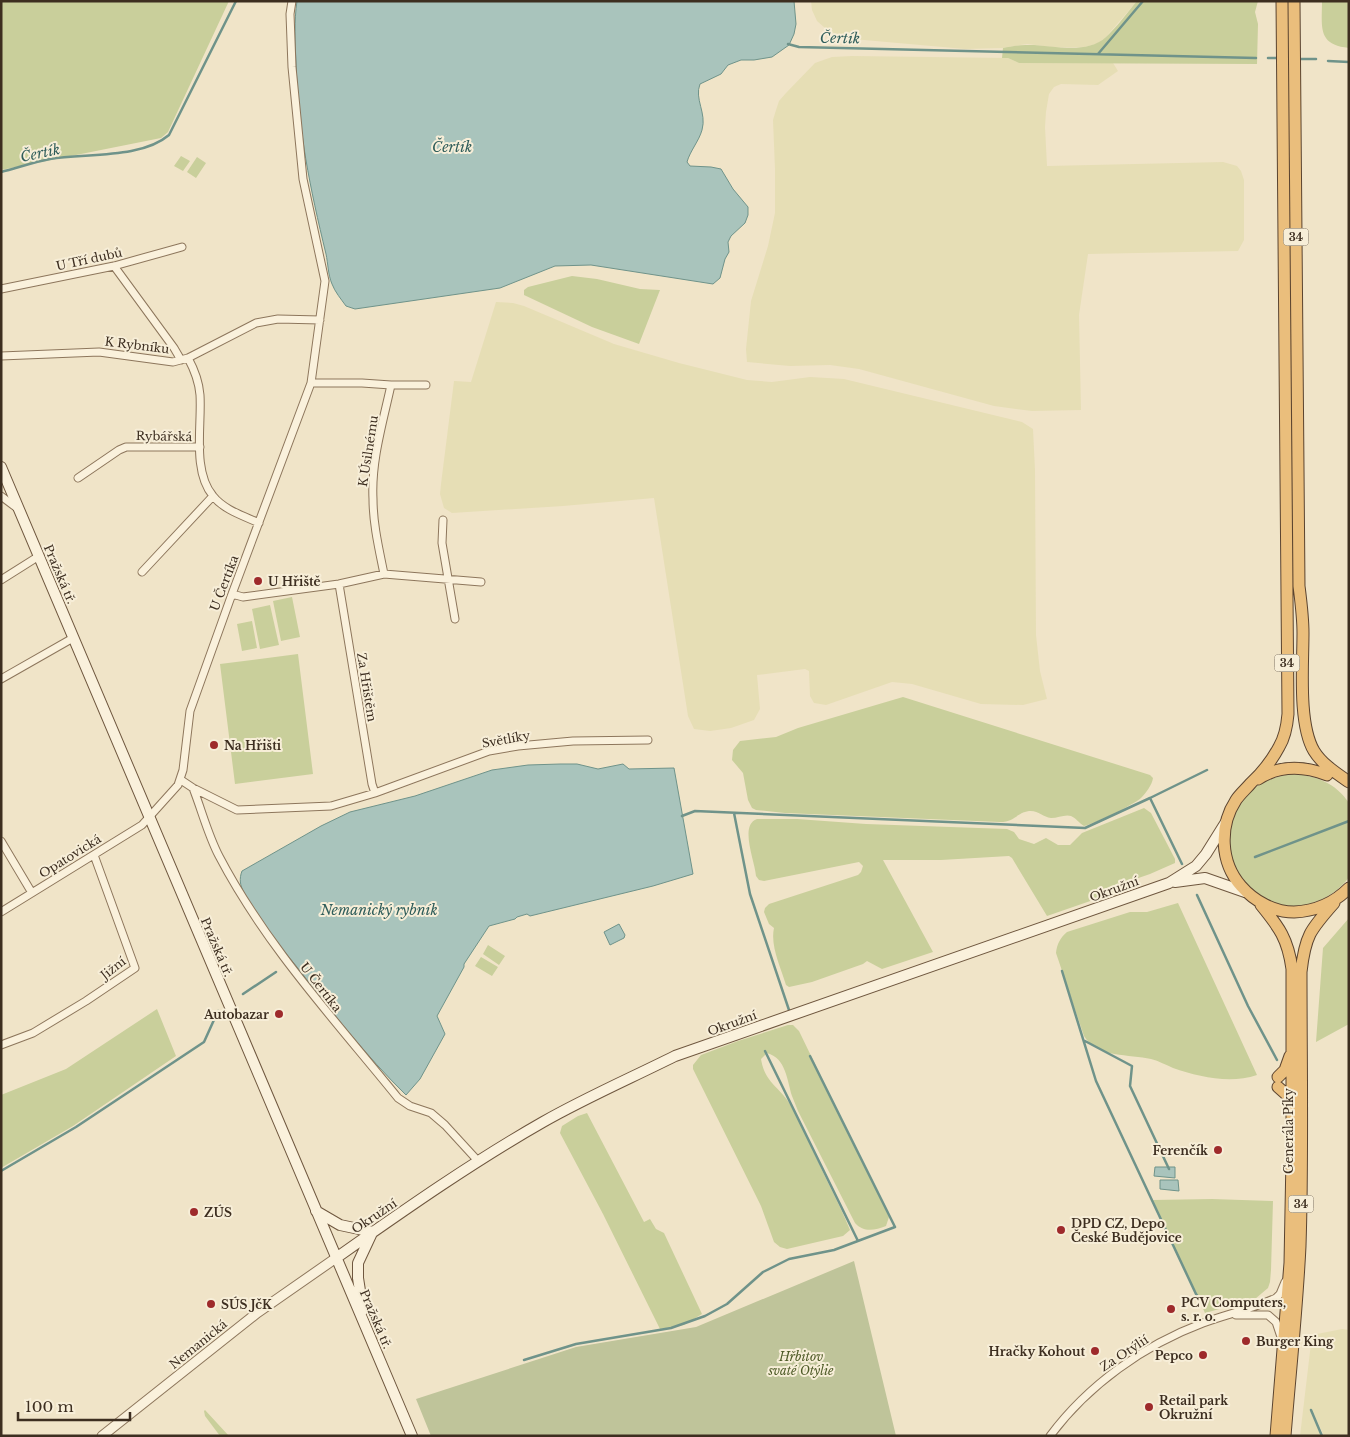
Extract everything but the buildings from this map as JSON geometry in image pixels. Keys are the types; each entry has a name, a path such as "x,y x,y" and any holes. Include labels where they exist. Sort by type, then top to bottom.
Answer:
{"highway":[{"name":"34","path":"1282,1 1288,714 1284,738 1252,782 1236,800 1226,821 1224,834 1226,859 1237,882 1245,892 1258,902 1290,912 1303,911 1321,907 1338,898 1349,888"},
{"name":"34","path":"1294,1 1300,586"},
{"path":"1300,586 1297,625 1298,729 1309,757 1327,775"},
{"path":"1300,586 1303,630 1303,699 1308,738 1321,760 1349,782"},
{"name":"34","path":"1252,782 1276,771 1289,768 1308,769 1327,775 1349,792"},
{"name":"Generála Píky","path":"1285,1436 1300,1248 1302,1132 1301,972 1303,953 1308,936 1338,898"},
{"name":"Generála Píky","path":"1258,902 1284,936 1290,952 1292,969 1293,1047 1290,1263 1276,1436"},
{"path":"1292,1107 1287,1095 1278,1082 1285,1070 1293,1047"}],"main road":[{"name":"Pražská tř.","path":"1,467 412,1436"},
{"name":"Okružní","path":"336,1258 478,1161 544,1122 676,1056 1169,882 1196,866 1206,854 1226,821"},
{"name":"Okružní","path":"1169,882 1205,878 1245,892"},
{"path":"316,1210 340,1225 373,1232 357,1268 366,1326"}],"street":[{"name":"U Čertíka","path":"180,780 183,770 190,711 311,384 326,281 303,179 292,67 290,14 292,1"},
{"name":"U Tří dubů","path":"1,289 114,266 182,247"},
{"name":"Rybářská","path":"114,266 174,348 185,359 197,378 200,394 200,447 203,476 213,496 230,510 259,523"},
{"name":"K Rybníku","path":"1,356 99,352 163,361 185,359 256,323 278,320 320,320"},
{"path":"311,384 426,385"},
{"name":"K Úsilnému","path":"384,574 375,528 372,497 376,460 391,386"},
{"name":"Rybářská","path":"78,478 118,450 126,447 200,447"},
{"path":"1,496 20,510"},
{"path":"142,572 213,496"},
{"path":"443,520 442,543 455,619"},
{"path":"1,580 39,556"},
{"path":"232,594 243,597 339,584 384,574 481,582"},
{"name":"Za Hřištěm","path":"339,584 375,793"},
{"path":"1,679 73,638"},
{"name":"Světlíky","path":"375,793 489,751 518,746 573,742 648,740"},
{"path":"180,780 237,810 331,806 375,793"},
{"name":"Opatovická","path":"1,912 142,826 148,817 172,793 180,780"},
{"name":"U Čertíka","path":"193,788 218,855 279,952 333,1022 398,1098 410,1106 432,1113 445,1124 478,1161"},
{"path":"1,841 32,893"},
{"name":"Jižní","path":"1,1045 33,1033 135,968 94,855"},
{"name":"Nemanická","path":"102,1436 257,1313 336,1258"},
{"name":"Za Otýlií","path":"1050,1436 1087,1394 1118,1369 1171,1337 1203,1323 1276,1298 1284,1286 1290,1263"},
{"name":"Za Otýlií","path":"1228,1316 1268,1315 1273,1318 1279,1327 1284,1348"}],"shaded area":[{"path":"811,1 1137,1 1105,38 1096,44 1085,47 1052,47 1027,44 1003,48 965,49 853,39 837,35 817,21 812,10"},
{"path":"832,57 1008,58 1019,63 1113,63 1118,71 1098,85 1061,84 1054,87 1049,94 1045,127 1047,166 1223,162 1237,166 1244,180 1244,240 1238,251 1088,254 1079,315 1081,410 1032,411 994,406 859,369 830,365 790,366 747,362 746,349 751,301 768,246 775,213 773,120 779,101 815,63"},
{"path":"496,302 524,306 614,344 747,380 772,382 810,377 844,379 1022,422 1033,429 1036,635 1040,671 1047,699 1023,705 981,704 912,684 892,682 826,705 814,703 810,696 809,671 805,669 757,675 760,709 754,720 731,728 710,731 694,729 688,716 654,498 452,513 444,508 440,494 454,381 471,382"},
{"path":"1342,1329 1349,1330 1349,1436 1324,1436 1314,1414 1311,1413 1321,1436 1300,1436 1312,1335"}],"green space":[{"path":"1,1 229,1 168,132 161,138 1,170"},
{"path":"1137,1 1258,1 1255,12 1258,24 1257,64 1019,63 1008,58 1002,58 1003,48 1014,46 1036,45 1078,48 1098,43 1114,29"},
{"path":"1322,1 1349,1 1349,48 1331,43 1326,39 1322,27"},
{"path":"181,156 190,161 183,171 174,166"},
{"path":"197,157 206,163 196,178 187,172"},
{"path":"572,276 597,279 640,289 660,290 639,344 592,327 524,295 524,290 528,287"},
{"path":"292,597 300,637 281,641 273,601"},
{"path":"270,605 279,645 260,649 252,609"},
{"path":"252,621 257,648 242,651 237,624"},
{"path":"298,654 313,774 235,784 220,664"},
{"path":"903,697 1150,775 1153,778 1147,791 1137,801 1084,826 1071,816 1051,818 1032,811 1025,812 1009,821 1000,822 785,813 752,808 748,800 743,773 732,760 733,750 740,741 776,737 798,728"},
{"path":"1292,774 1309,776 1324,781 1338,790 1349,803 1349,877 1337,890 1323,899 1293,906 1275,903 1250,888 1235,869 1231,859 1229,843 1234,816 1245,797 1260,784 1280,776"},
{"path":"1144,808 1151,813 1175,859 1175,863 1121,884 1122,890 1047,916 1009,856 941,860 883,860 933,952 882,969 867,961 812,982 789,987 786,985 773,942 774,928 769,924 764,912 765,908 769,904 858,875 863,866 859,862 764,881 759,880 756,876 749,844 749,828 757,819 797,819 866,824 1007,829 1014,832 1019,839 1034,844 1046,838 1058,845 1070,845 1082,833"},
{"path":"1178,903 1257,1075 1247,1078 1225,1079 1193,1074 1151,1059 1105,1052 1090,1043 1084,1036 1056,953 1061,939 1067,932 1130,912 1147,912"},
{"path":"1349,918 1349,1024 1316,1042 1323,948"},
{"path":"488,945 505,956 499,965 483,954"},
{"path":"481,957 498,967 492,976 475,966"},
{"path":"157,1009 176,1056 73,1126 1,1168 1,1095 66,1069"},
{"path":"788,1025 793,1025 799,1031 889,1217 886,1226 874,1229 862,1228 855,1223 798,1111 785,1070 778,1060 767,1053 761,1059 766,1074 787,1100 798,1118 850,1230 843,1236 787,1249 780,1247 774,1242 761,1206 693,1069 693,1065 701,1055"},
{"path":"587,1113 644,1222 650,1219 656,1229 664,1233 702,1314 684,1325 660,1329 560,1133 562,1126"},
{"path":"1153,1200 1273,1201 1271,1270 1268,1288 1255,1299 1205,1313"},
{"name":"Hřbitov svaté Otýlie","path":"854,1261 896,1436 431,1436 416,1399 576,1347 696,1327"},
{"path":"205,1410 229,1436 220,1436 205,1416"}],"water":[{"name":"Čertík","path":"297,1 794,1 796,24 789,45 772,57 741,60 728,65 721,74 700,84 698,95 703,118 702,130 687,162 690,166 721,169 733,189 748,207 745,223 731,236 728,242 729,252 720,278 713,284 591,265 555,266 500,288 355,309 346,306 335,290 330,277 302,135 297,87 295,16"},
{"name":"Nemanický rybník","path":"577,764 598,769 623,764 629,769 674,768 693,874 653,886 530,916 527,914 489,926 464,964 437,1016 445,1034 420,1079 406,1095 349,1033 261,921 242,887 240,879 242,871 321,826 350,812 415,796 492,770 528,765"},
{"path":"619,924 625,935 624,938 610,945 604,932"},
{"path":"1155,1167 1175,1167 1175,1178 1154,1176"},
{"path":"1160,1180 1178,1180 1179,1191 1160,1189"}],"waterway":[{"name":"Čertík","path":"1,172 50,159 129,152 157,143 169,135 236,1"},
{"path":"1098,54 1143,1"},
{"name":"Čertík","path":"788,44 799,47 1256,58"},
{"name":"Čertík","path":"1268,58 1280,58"},
{"name":"Čertík","path":"1298,59 1316,59"},
{"name":"Čertík","path":"1328,61 1349,62"},
{"path":"1150,798 1207,770"},
{"path":"682,816 695,811 1085,828 1150,798 1182,864"},
{"path":"734,813 750,894 790,1013"},
{"path":"1255,857 1349,821"},
{"path":"1197,895 1248,1006 1277,1060"},
{"path":"1062,971 1096,1081 1196,1294 1205,1306"},
{"path":"243,994 276,972"},
{"path":"1,1171 76,1127 204,1042 218,1011"},
{"path":"1085,1041 1132,1066 1130,1086 1169,1169"},
{"path":"765,1051 858,1241"},
{"path":"524,1360 576,1344 671,1328 705,1316 727,1304 763,1272 789,1259 834,1250 895,1227 810,1056"},
{"path":"1311,1410 1322,1436"}],"place":[{"name":"U Hřiště","path":"258,581"},
{"name":"Na Hřišti","path":"214,745"},
{"name":"Autobazar","path":"279,1014"},
{"name":"Ferenčík","path":"1218,1150"},
{"name":"ZÚS","path":"194,1212"},
{"name":"DPD CZ, Depo České Budějovice","path":"1061,1230"},
{"name":"SÚS JčK","path":"211,1304"},
{"name":"PCV Computers, s. r. o.","path":"1171,1309"},
{"name":"Burger King","path":"1246,1341"},
{"name":"Hračky Kohout","path":"1095,1351"},
{"name":"Pepco","path":"1203,1355"},
{"name":"Retail park Okružní","path":"1149,1407"}]}
